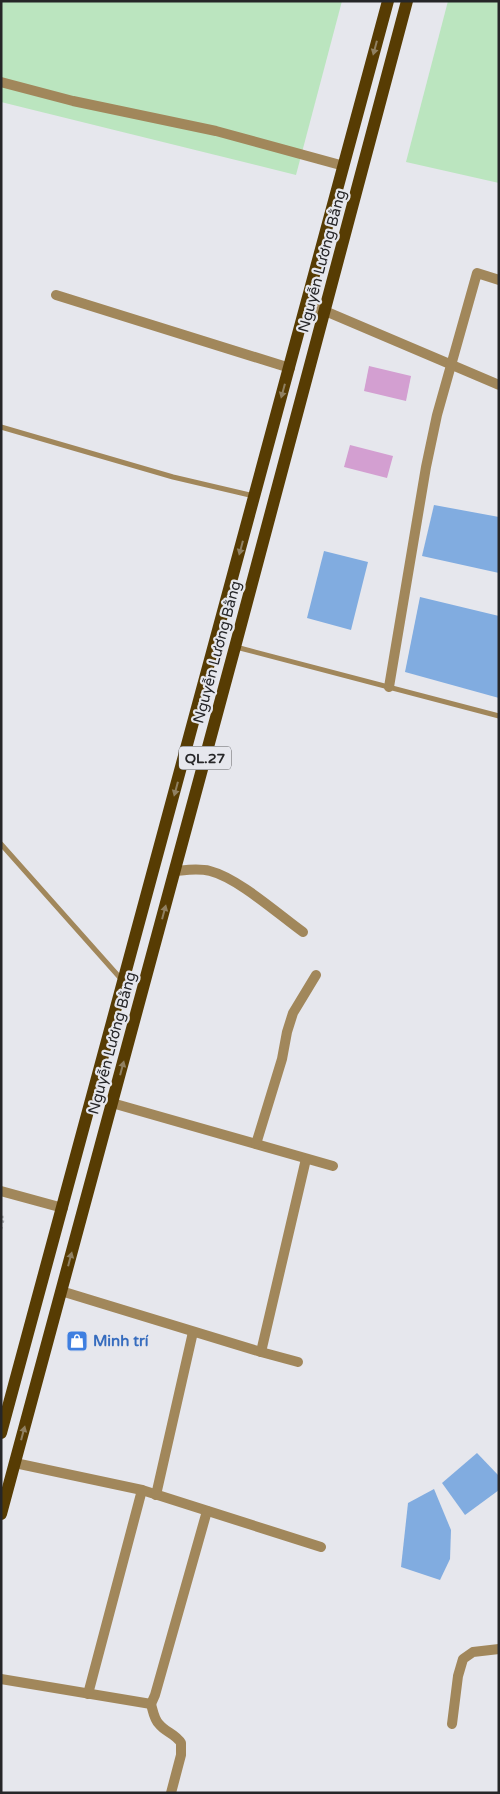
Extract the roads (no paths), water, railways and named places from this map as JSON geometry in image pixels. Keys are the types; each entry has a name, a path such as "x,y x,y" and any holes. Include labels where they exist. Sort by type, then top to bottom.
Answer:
{"main road":[{"name":"Nguyễn Lương Bằng","path":"1,1433 388,1"},
{"name":"Nguyễn Lương Bằng","path":"1,1514 407,1"},
{"path":"28,1338 47,1344"}],"street":[{"path":"1,82 73,101 216,131 344,166"},
{"path":"390,687 426,466 451,364 477,272 499,280"},
{"path":"56,295 290,368"},
{"path":"307,306 325,311 499,385"},
{"path":"175,870 200,869 219,874 245,890 303,932"},
{"path":"256,1144 282,1059 293,1013 316,975"},
{"path":"112,1103 333,1166"},
{"path":"262,1352 306,1159"},
{"path":"1,1191 63,1208"},
{"path":"61,1291 298,1362"},
{"path":"156,1495 193,1332"},
{"path":"15,1463 142,1490 321,1546"},
{"path":"88,1694 142,1490"},
{"path":"172,1793 181,1743 159,1724 154,1717 151,1704 207,1511"},
{"path":"452,1724 458,1676 463,1659 473,1652 499,1649"},
{"path":"1,1679 151,1704"}],"lane":[{"path":"1,427 174,477 255,496"},
{"path":"235,647 499,716"},
{"path":"1,844 124,982"}],"water":[{"path":"434,505 499,517 499,573 422,556"},
{"path":"324,551 368,562 351,630 307,618"},
{"path":"420,597 499,616 499,698 405,672"},
{"path":"477,1453 499,1476 499,1490 465,1515 442,1483"},
{"path":"434,1489 451,1530 450,1559 440,1580 401,1567 408,1503"}],"place":[{"name":"Minh trí","path":"77,1341"}]}
